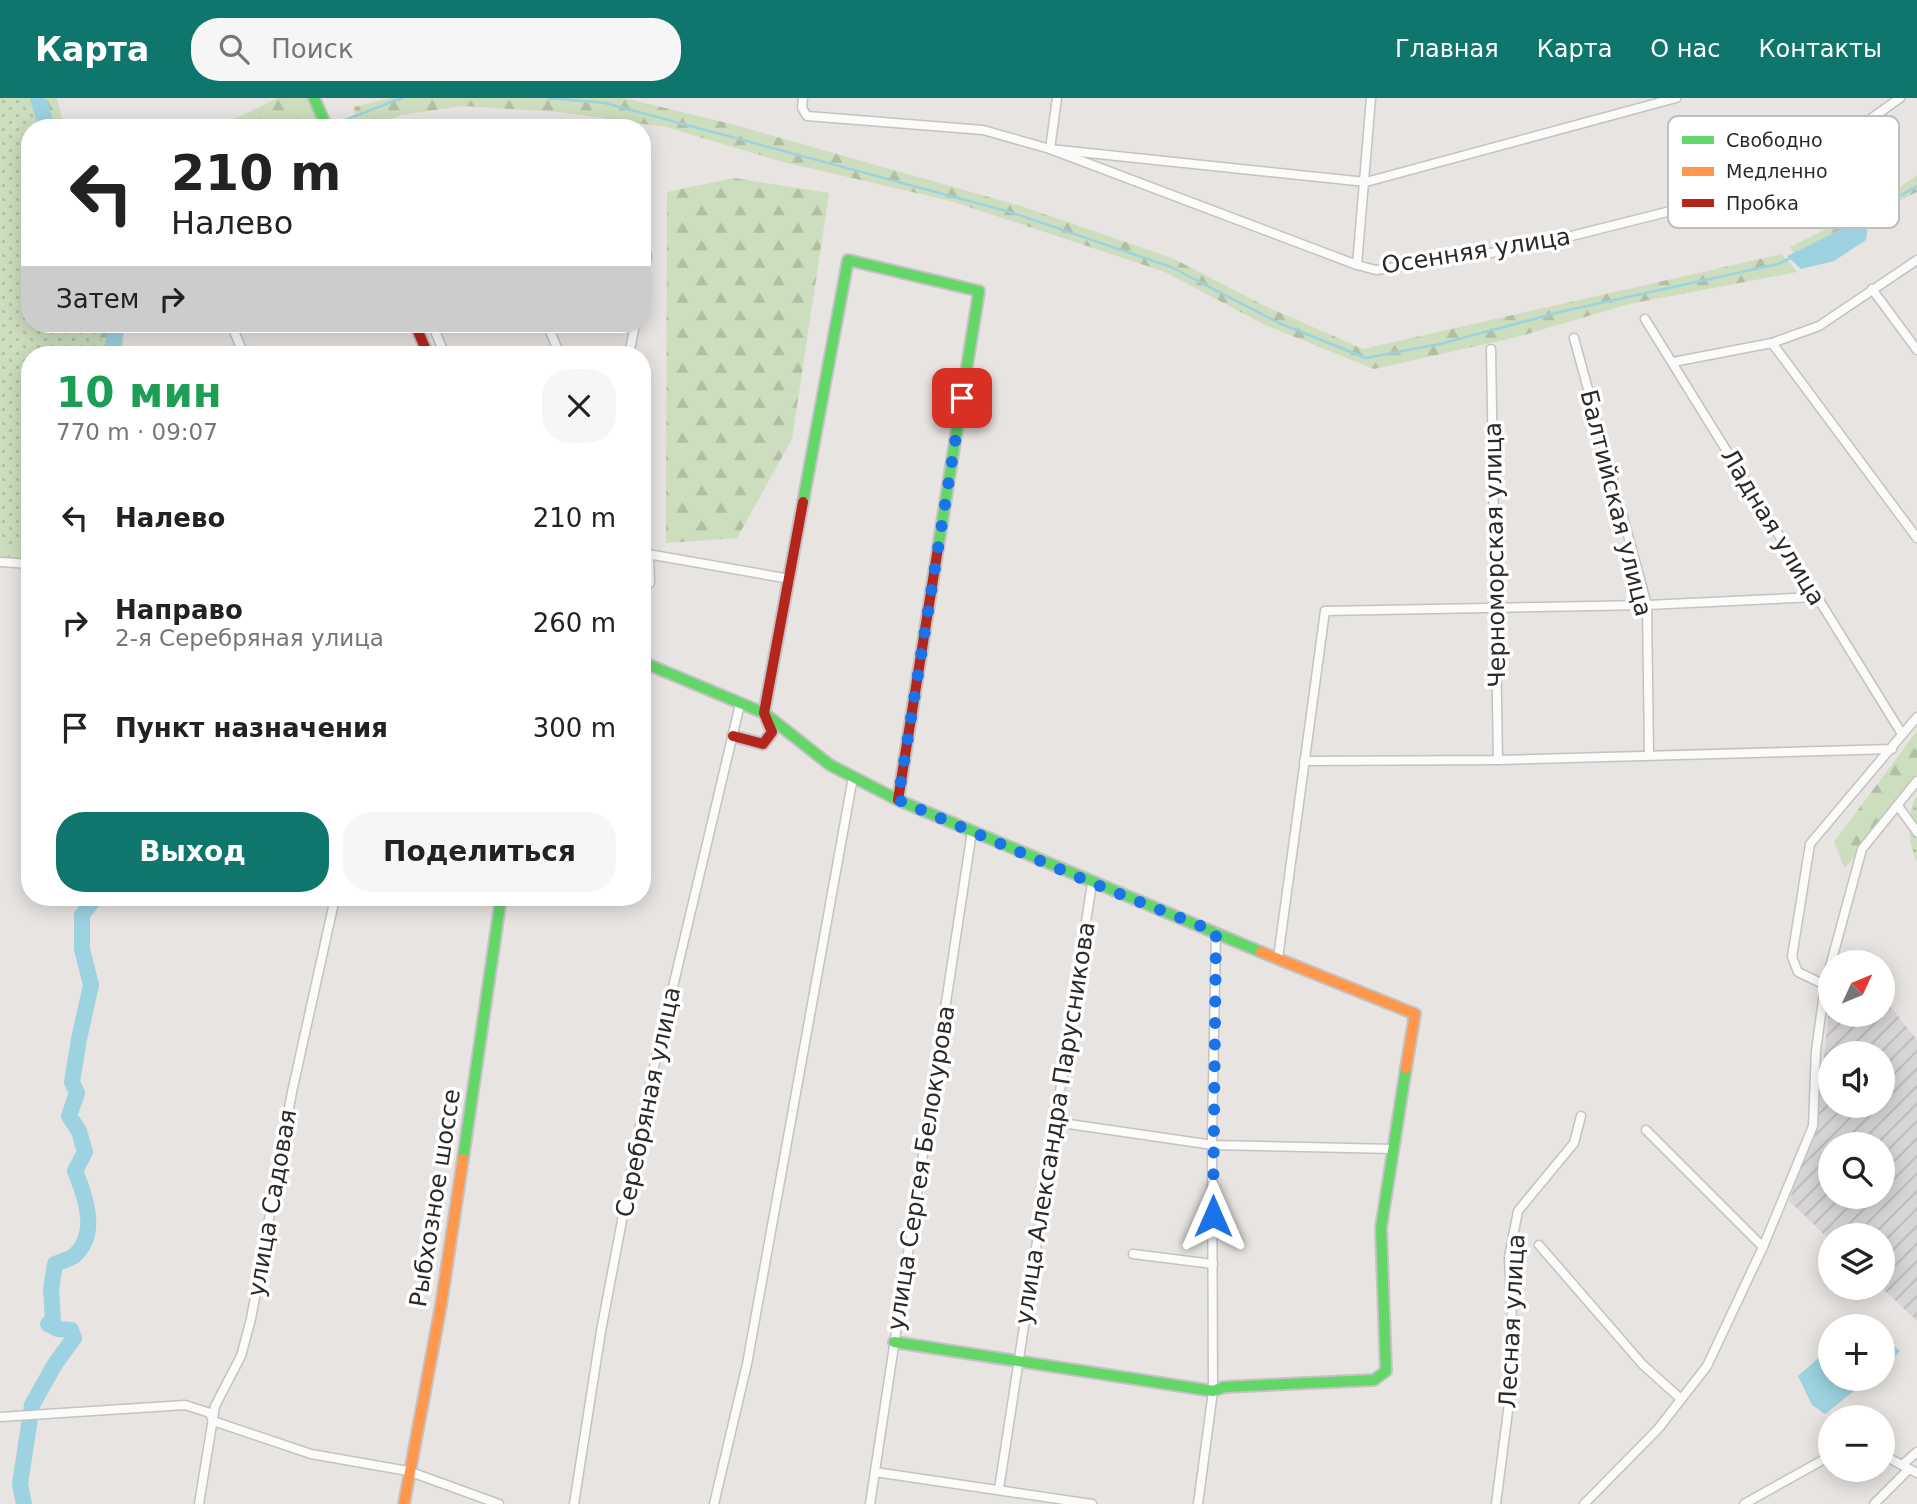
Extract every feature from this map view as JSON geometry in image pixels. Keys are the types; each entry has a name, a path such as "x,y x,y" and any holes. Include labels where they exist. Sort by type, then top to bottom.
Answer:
{"street":[{"path":"314,98 323,119"},
{"path":"803,98 803,108 807,116 983,130 1050,149 1357,265"},
{"path":"1050,149 1057,98"},
{"name":"Осенняя улица","path":"1371,98 1357,265 1376,270 1524,248 1668,211"},
{"path":"1050,149 1366,182 1676,98"},
{"name":"Осенняя улица","path":"1869,116 1889,101 1900,98"},
{"path":"733,736 763,744 770,737 772,727 764,713 848,260 979,290 898,800"},
{"path":"1673,362 1772,342 1819,326 1917,260"},
{"path":"1872,289 1917,350"},
{"name":"Ладная улица","path":"1645,319 1902,734"},
{"name":"Балтийская улица","path":"1574,338 1647,606 1648,754"},
{"path":"1772,342 1917,538"},
{"name":"Черноморская улица","path":"1491,349 1498,760"},
{"path":"651,555 790,579"},
{"path":"0,562 21,563"},
{"path":"1278,958 1325,611 1647,606 1815,597"},
{"path":"651,666 764,713 830,765 898,800 1092,883 1415,1014 1381,1227 1386,1371 1374,1380 1224,1387 1213,1391 894,1342"},
{"name":"Серебряная улица","path":"574,1504 601,1331 640,1126 740,704"},
{"path":"1818,981 1798,971 1792,957 1810,844 1917,717"},
{"path":"1304,761 1498,760 1892,749"},
{"path":"714,1504 747,1364 853,777"},
{"path":"1835,950 1862,849 1917,781"},
{"path":"1898,806 1917,832"},
{"name":"улица Сергея Белокурова","path":"870,1504 972,831"},
{"name":"улица Александра Парусникова","path":"1019,1363 1092,883"},
{"name":"улица Садовая","path":"199,1504 215,1406 241,1356 251,1319 292,1092 333,906"},
{"name":"Рыбхозное шоссе","path":"404,1504 441,1305 500,906"},
{"path":"1198,1504 1213,1391 1216,932"},
{"path":"1584,1504 1658,1429 1707,1366 1763,1247 1813,1126 1819,1027"},
{"name":"Лесная улица","path":"1496,1504 1514,1364 1510,1257 1518,1211 1574,1143 1581,1116"},
{"path":"1055,1122 1213,1145 1394,1149"},
{"path":"1646,1130 1763,1247"},
{"path":"1539,1245 1643,1365 1681,1399"},
{"path":"1133,1254 1213,1264"},
{"path":"999,1489 1019,1363"},
{"path":"0,1417 185,1405 210,1413 213,1421 312,1454 408,1471 499,1504"},
{"path":"1874,1504 1909,1469 1917,1452"},
{"path":"1744,1504 1818,1463"},
{"path":"875,1472 1092,1504"}],"shaded area":[{"path":"1895,1012 1917,1040 1917,1321 1895,1300 1895,1223 1818,1223 1818,1229 1789,1201 1818,1113 1818,1118 1895,1118 1895,1041 1826,1041 1827,1027 1895,1027"}],"green space":[{"path":"0,98 29,98 39,119 21,119 21,333 96,333 105,346 21,346 21,546 0,545"},
{"path":"29,98 57,98 63,119 39,119"},
{"path":"278,98 307,98 316,119 234,119"},
{"path":"391,98 624,98 731,124 1021,206 1172,258 1267,307 1363,349 1782,254 1797,272 1629,304 1517,337 1374,369 1265,325 1165,272 951,201 783,162 651,125 651,119 609,119 559,112 462,106 391,119 356,119 354,107"},
{"path":"1917,175 1917,192 1899,201 1899,188"},
{"path":"734,178 829,193 792,439 737,538 666,543 667,192"},
{"path":"1828,228 1844,228 1794,253 1790,247"},
{"path":"96,333 124,333 123,346 105,344"},
{"path":"0,545 21,546 21,559 0,558"},
{"path":"1917,731 1917,774 1845,868 1834,842"},
{"path":"1917,796 1917,861 1912,846 1910,819"}],"water":[{"path":"1845,228 1867,228 1866,240 1834,261 1801,269 1787,256"},
{"path":"1818,1358 1818,1391 1854,1391 1836,1405 1818,1405 1818,1409 1812,1405 1798,1376"}],"waterway":[{"path":"38,98 44,119"},
{"path":"348,119 402,98"},
{"path":"548,98 605,103 1010,212 1171,267 1279,323 1366,358 1440,344 1564,311 1778,264 1793,257"},
{"path":"1899,197 1917,186"},
{"path":"1835,234 1845,228"},
{"path":"113,346 115,333"},
{"path":"24,1504 20,1484 32,1405 55,1364 74,1338 71,1330 58,1329 48,1324 53,1320 51,1289 55,1264 75,1255 87,1236 86,1202 75,1171 85,1152 79,1131 69,1116 77,1093 72,1082 91,985 82,949 82,915 89,906"}],"traffic: fast":[{"path":"314,98 323,119"},
{"path":"803,502 848,260 979,291 938,548"},
{"path":"651,666 764,713 830,765 898,800 1261,952"},
{"path":"463,1159 500,906"},
{"path":"894,1342 1213,1391 1224,1387 1374,1380 1386,1371 1381,1228 1406,1068"}],"traffic: slow":[{"path":"1261,952 1415,1014 1406,1068"},
{"path":"404,1504 441,1305 463,1159"}],"traffic: jam":[{"path":"419,333 424,346"},
{"path":"733,736 763,744 772,732 764,713 803,502"},
{"path":"898,800 938,548"}],"route":[{"path":"962,398 898,800 1092,883 1216,932 1213,1216"}]}
